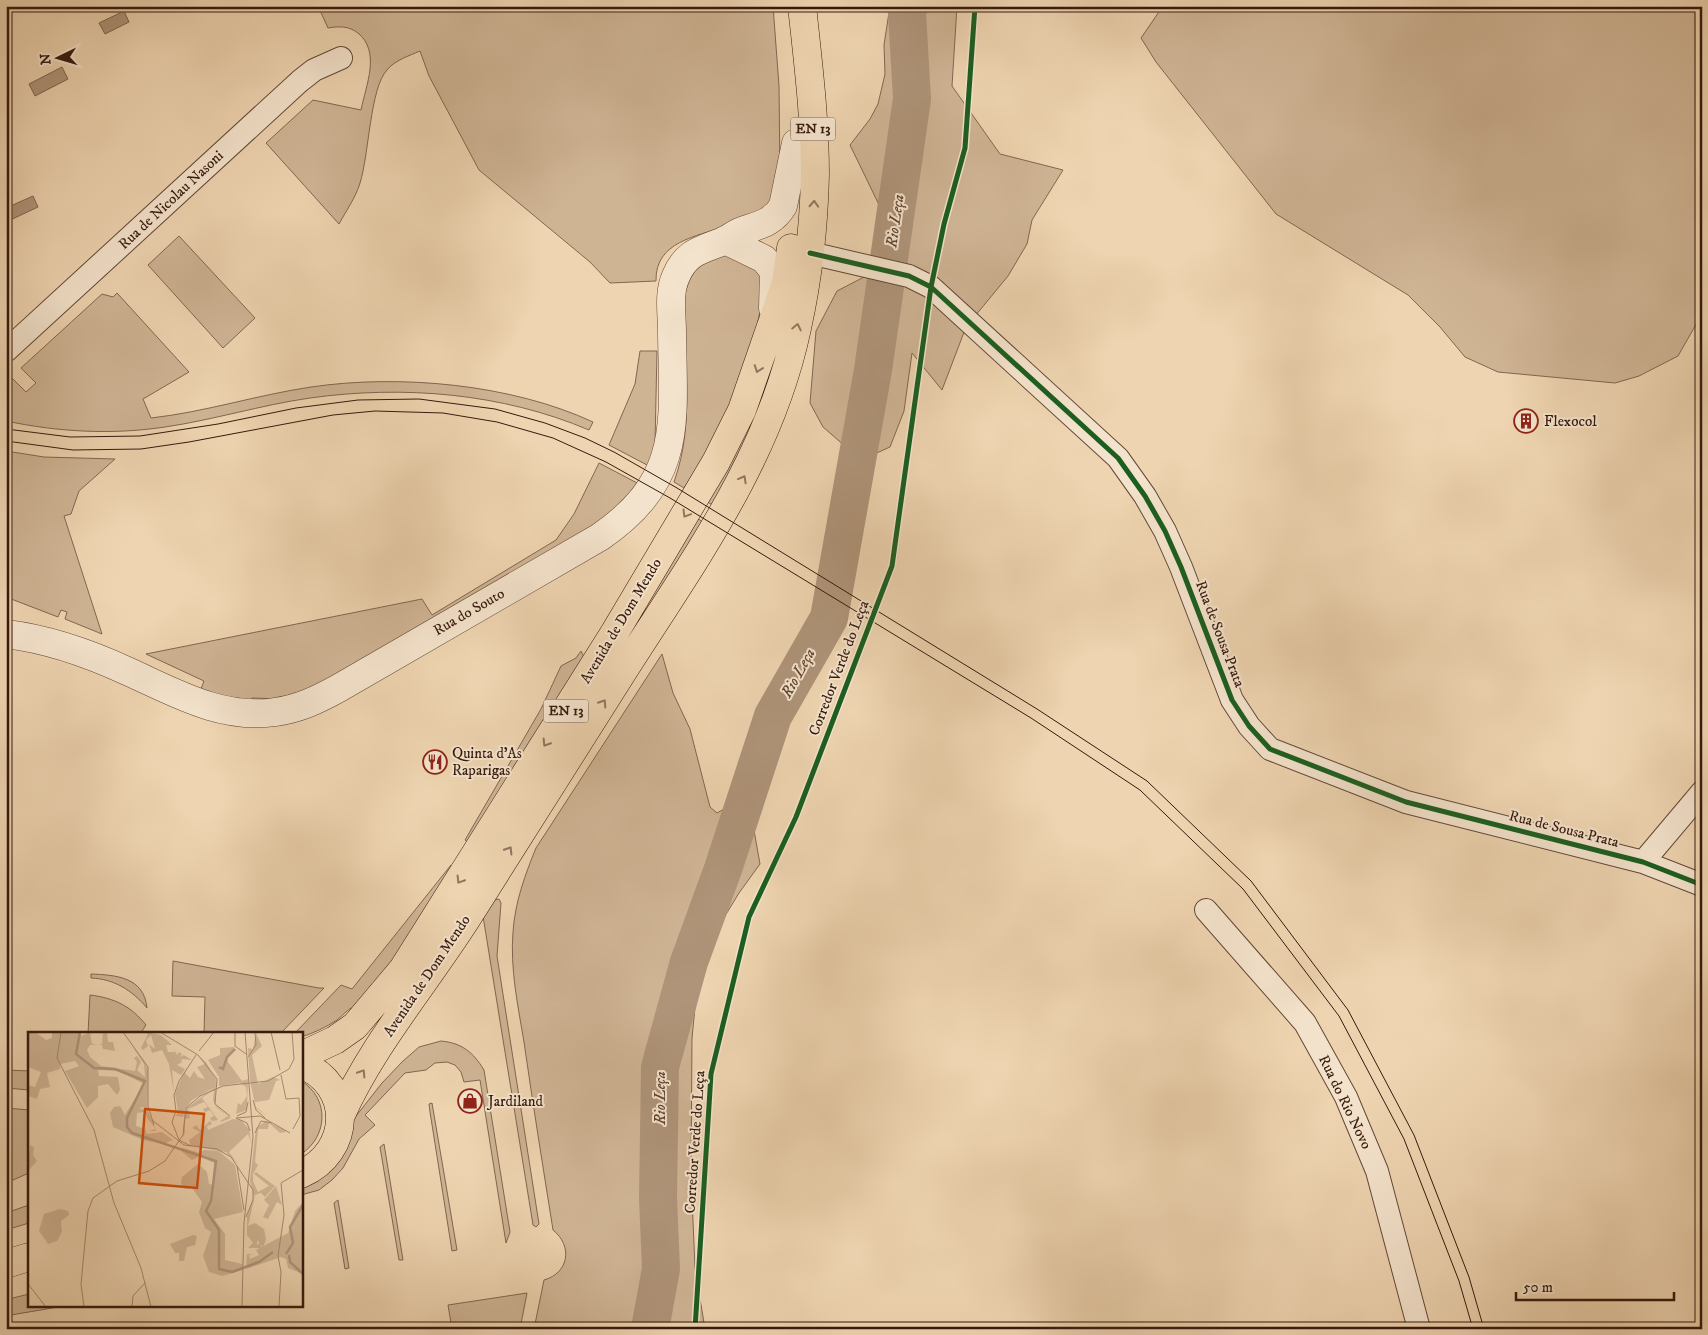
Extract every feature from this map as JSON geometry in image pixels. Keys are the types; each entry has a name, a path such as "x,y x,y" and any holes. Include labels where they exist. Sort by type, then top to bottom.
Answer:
{"main road":[{"name":"EN 13","path":"785,6 796,143"},
{"name":"EN 13","path":"802,6 814,144 814,200 810,253"},
{"name":"Avenida de Dom Mendo","path":"302,1056 335,1040 354,1026 395,980 431,926 571,702 716,462 752,387 786,283 796,196 796,143"},
{"name":"Avenida de Dom Mendo","path":"340,1117 360,1077 467,918 681,581 742,481 780,391 797,330 810,253"},
{"name":"EN 13","path":"302,1064 313,1070 330,1085 339,1106 340,1117 338,1135 330,1151 318,1165 302,1173"},
{"path":"6,1264 28,1257"}],"street":[{"name":"Rua de Nicolau Nasoni","path":"6,351 300,81 314,70 342,58"},
{"name":"Rua do Souto","path":"6,634 26,636 67,647 196,702 226,711 254,714 274,713 305,705 339,688 600,536 633,511 646,497 664,465 671,434 672,286 682,265 693,253 725,240 740,231 761,225 778,213 783,206 796,143"},
{"path":"725,240 764,259 774,272 772,322"},
{"name":"Rua de Sousa Prata","path":"810,253 909,276 931,287 948,300 1118,458 1145,496 1165,530 1232,700 1249,726 1270,749 1406,802 1643,862 1702,884"},
{"path":"1643,862 1702,792"},
{"name":"Rua do Rio Novo","path":"1206,910 1305,1023 1346,1097 1377,1170 1419,1329"}],"shaded area":[{"path":"318,6 773,6 779,86 780,176 771,205 731,224 691,238 670,249 662,257 656,281 610,283 590,262 479,170 429,76 420,51 394,64 381,79 373,106 360,183 339,224 266,143 313,100 361,110 370,69 369,50 365,41 355,31 344,27 328,28"},
{"path":"890,6 957,6 952,86 1000,154 1063,170 1032,220 1027,244 1008,276 966,327 942,390 912,353 904,411 890,447 861,460 823,427 810,403 816,331 837,291 864,277 879,243 882,211 850,145 870,119 878,104 885,74 884,45"},
{"path":"1163,6 1702,6 1702,151 1696,179 1702,187 1702,314 1678,356 1639,376 1615,383 1498,372 1465,357 1440,327 1408,295 1276,214 1156,62 1141,38"},
{"path":"124,11 129,22 105,34 99,23"},
{"path":"62,67 68,79 35,96 29,84"},
{"path":"33,196 38,207 6,222 6,208"},
{"path":"804,197 787,325 763,407 714,506 706,501 757,405 785,325"},
{"path":"179,236 255,318 223,348 148,265"},
{"path":"726,255 755,269 764,281 760,309 755,336 737,390 713,441 684,488 674,482 681,458 687,411 685,293 691,277 699,267"},
{"path":"117,293 189,372 143,399 151,418 191,412 311,387 345,383 418,382 455,385 527,399 561,409 593,422 589,430 556,417 487,400 452,395 381,392 310,398 273,404 183,424 125,431 65,430 6,421 6,381 11,377 26,392 36,383 21,368 102,294 113,297"},
{"path":"640,351 657,351 655,443 649,466 609,445 635,384"},
{"path":"6,451 44,457 115,459 79,491 71,514 64,516 102,634 65,619 67,612 61,610 58,617 6,597"},
{"path":"599,463 639,484 611,516 321,686 282,699 252,698 252,705 199,694 204,681 146,654 422,599 432,615 556,540 574,514"},
{"path":"696,517 704,523 663,589 541,772"},
{"path":"581,651 584,657 469,843 465,840 541,709 561,666 576,658"},
{"path":"662,654 673,693 690,729 710,807 717,813 724,809 752,819 760,864 739,893 700,957 692,1038 691,1174 695,1268 705,1329 534,1329 544,1280 559,1271 563,1265 566,1251 564,1244 553,1230 517,1001 512,946 518,899 536,848"},
{"path":"451,865 453,867 402,950 359,1006 350,1009 337,1020 315,1032 302,1037 302,1032 296,1032 341,985 352,989"},
{"path":"499,899 501,903 497,956 539,1224 536,1227 533,1225 483,916 494,900"},
{"path":"173,961 324,988 282,1032 204,1032 205,997 172,996"},
{"path":"91,974 119,977 135,984 145,998 147,1008 129,991 115,983 91,978"},
{"path":"90,995 107,998 121,1004 140,1018 146,1025 141,1032 88,1032"},
{"path":"441,1041 461,1046 476,1058 484,1070 510,1232 506,1243 480,1080 464,1082 461,1072 455,1065 447,1062 435,1063 426,1070 405,1073 365,1115 375,1125 359,1139 343,1168 319,1190 302,1195 302,1185 382,1083 419,1047"},
{"path":"6,1070 28,1071 28,1090 6,1088"},
{"path":"302,1082 317,1097 321,1107 321,1128 310,1147 302,1153"},
{"path":"432,1103 457,1250 452,1251 430,1112 429,1104"},
{"path":"6,1108 28,1110 28,1173 6,1183"},
{"path":"384,1144 403,1260 399,1260 380,1147"},
{"path":"338,1200 349,1268 345,1269 334,1203"},
{"path":"28,1205 28,1223 6,1230 6,1213"},
{"path":"527,1293 520,1329 452,1329 448,1305"},
{"path":"28,1294 28,1308 52,1308 11,1315 9,1299"}],"waterway":[{"name":"Rio Leça","path":"650,1329 661,1269 658,1198 660,1067 689,962 723,869 773,716 829,618 873,370 912,99 907,13 909,6"}],"tram line":[{"path":"6,429 70,437 140,436 218,424 296,408 358,400 419,399 495,409 545,423 585,438 614,452 677,488 1037,709 1147,781 1251,881 1348,1010 1414,1135 1469,1277 1484,1329"},
{"path":"6,441 73,450 141,449 333,415 375,411 443,413 497,422 553,438 606,462 670,498 1031,718 1140,790 1243,889 1339,1016 1404,1139 1459,1281 1473,1329"}],"cycle path":[{"name":"Corredor Verde do Leça","path":"695,1329 711,1074 749,917 796,817 892,566 931,287 944,224 965,148 975,6"},
{"path":"810,253 909,276 931,287 1118,458 1145,496 1165,531 1181,567 1232,700 1249,726 1270,749 1406,802 1643,862 1702,885"}],"place":[{"name":"Flexocol","path":"1526,421"},
{"name":"Quinta d'As Raparigas","path":"435,762"},
{"name":"Jardiland","path":"470,1101"}]}
